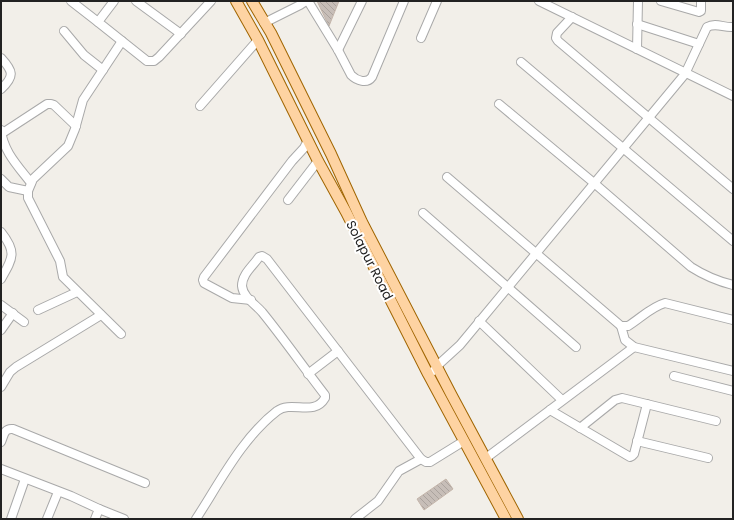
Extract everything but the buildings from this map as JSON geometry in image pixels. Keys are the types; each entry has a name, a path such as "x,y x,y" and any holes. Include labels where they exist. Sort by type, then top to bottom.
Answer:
{"main road":[{"name":"Solapur Road","path":"236,1 258,40 318,161 351,210"},
{"name":"Solapur Road","path":"252,1 271,33 321,133 351,210 428,374 506,519"},
{"name":"Solapur Road","path":"358,224 437,366 518,519"}],"street":[{"path":"71,1 147,61 154,61 159,57 210,1"},
{"path":"98,22 114,1"},
{"path":"136,1 181,34"},
{"path":"264,23 307,1 354,78 365,82 372,77 404,1"},
{"path":"338,50 362,1"},
{"path":"421,38 438,1"},
{"path":"541,1 685,74 733,96"},
{"path":"637,49 638,1"},
{"path":"661,1 672,2 699,12 702,8 702,1"},
{"path":"572,17 557,33 556,38 558,41 733,188"},
{"path":"637,24 699,44"},
{"path":"428,374 438,368 437,366 453,352 685,74 704,31 711,25 716,24 730,28 733,27"},
{"path":"64,31 88,59 102,70"},
{"path":"200,106 258,40"},
{"path":"121,334 63,277 60,261 28,198 30,187 68,146 76,126 83,100 122,41"},
{"path":"1,58 12,73 11,79 1,89"},
{"path":"521,62 733,241"},
{"path":"1,134 46,104 54,105 76,126"},
{"path":"499,104 594,183 691,267 715,280 733,285"},
{"path":"1,129 3,147 30,187"},
{"path":"254,304 232,298 207,285 203,280 292,161 304,148 308,140"},
{"path":"288,200 318,161"},
{"path":"447,177 621,326 625,340 634,347 733,371"},
{"path":"1,179 9,188 30,187"},
{"path":"423,213 576,347"},
{"path":"1,232 9,242 12,249 9,264 1,279"},
{"path":"196,519 242,448 257,429 278,410 285,407 311,408 324,401 325,398 325,395 243,290 244,276 262,256 266,257 281,276 421,459 426,462 430,462 464,441"},
{"path":"38,310 77,292"},
{"path":"621,326 628,326 658,305 665,303 733,320"},
{"path":"1,305 24,322"},
{"path":"1,330 13,314"},
{"path":"1,387 10,372 16,367 101,315"},
{"path":"479,321 562,400"},
{"path":"486,458 634,347"},
{"path":"308,374 338,351"},
{"path":"674,376 733,391"},
{"path":"580,428 618,399 622,398 716,421"},
{"path":"550,410 630,457 634,454 647,404"},
{"path":"1,442 5,431 13,429 145,483"},
{"path":"637,441 708,458"},
{"path":"355,519 378,501 399,471 421,459"},
{"path":"1,469 124,519"},
{"path":"11,519 25,479"},
{"path":"47,519 58,492"},
{"path":"95,519 99,509"}]}
